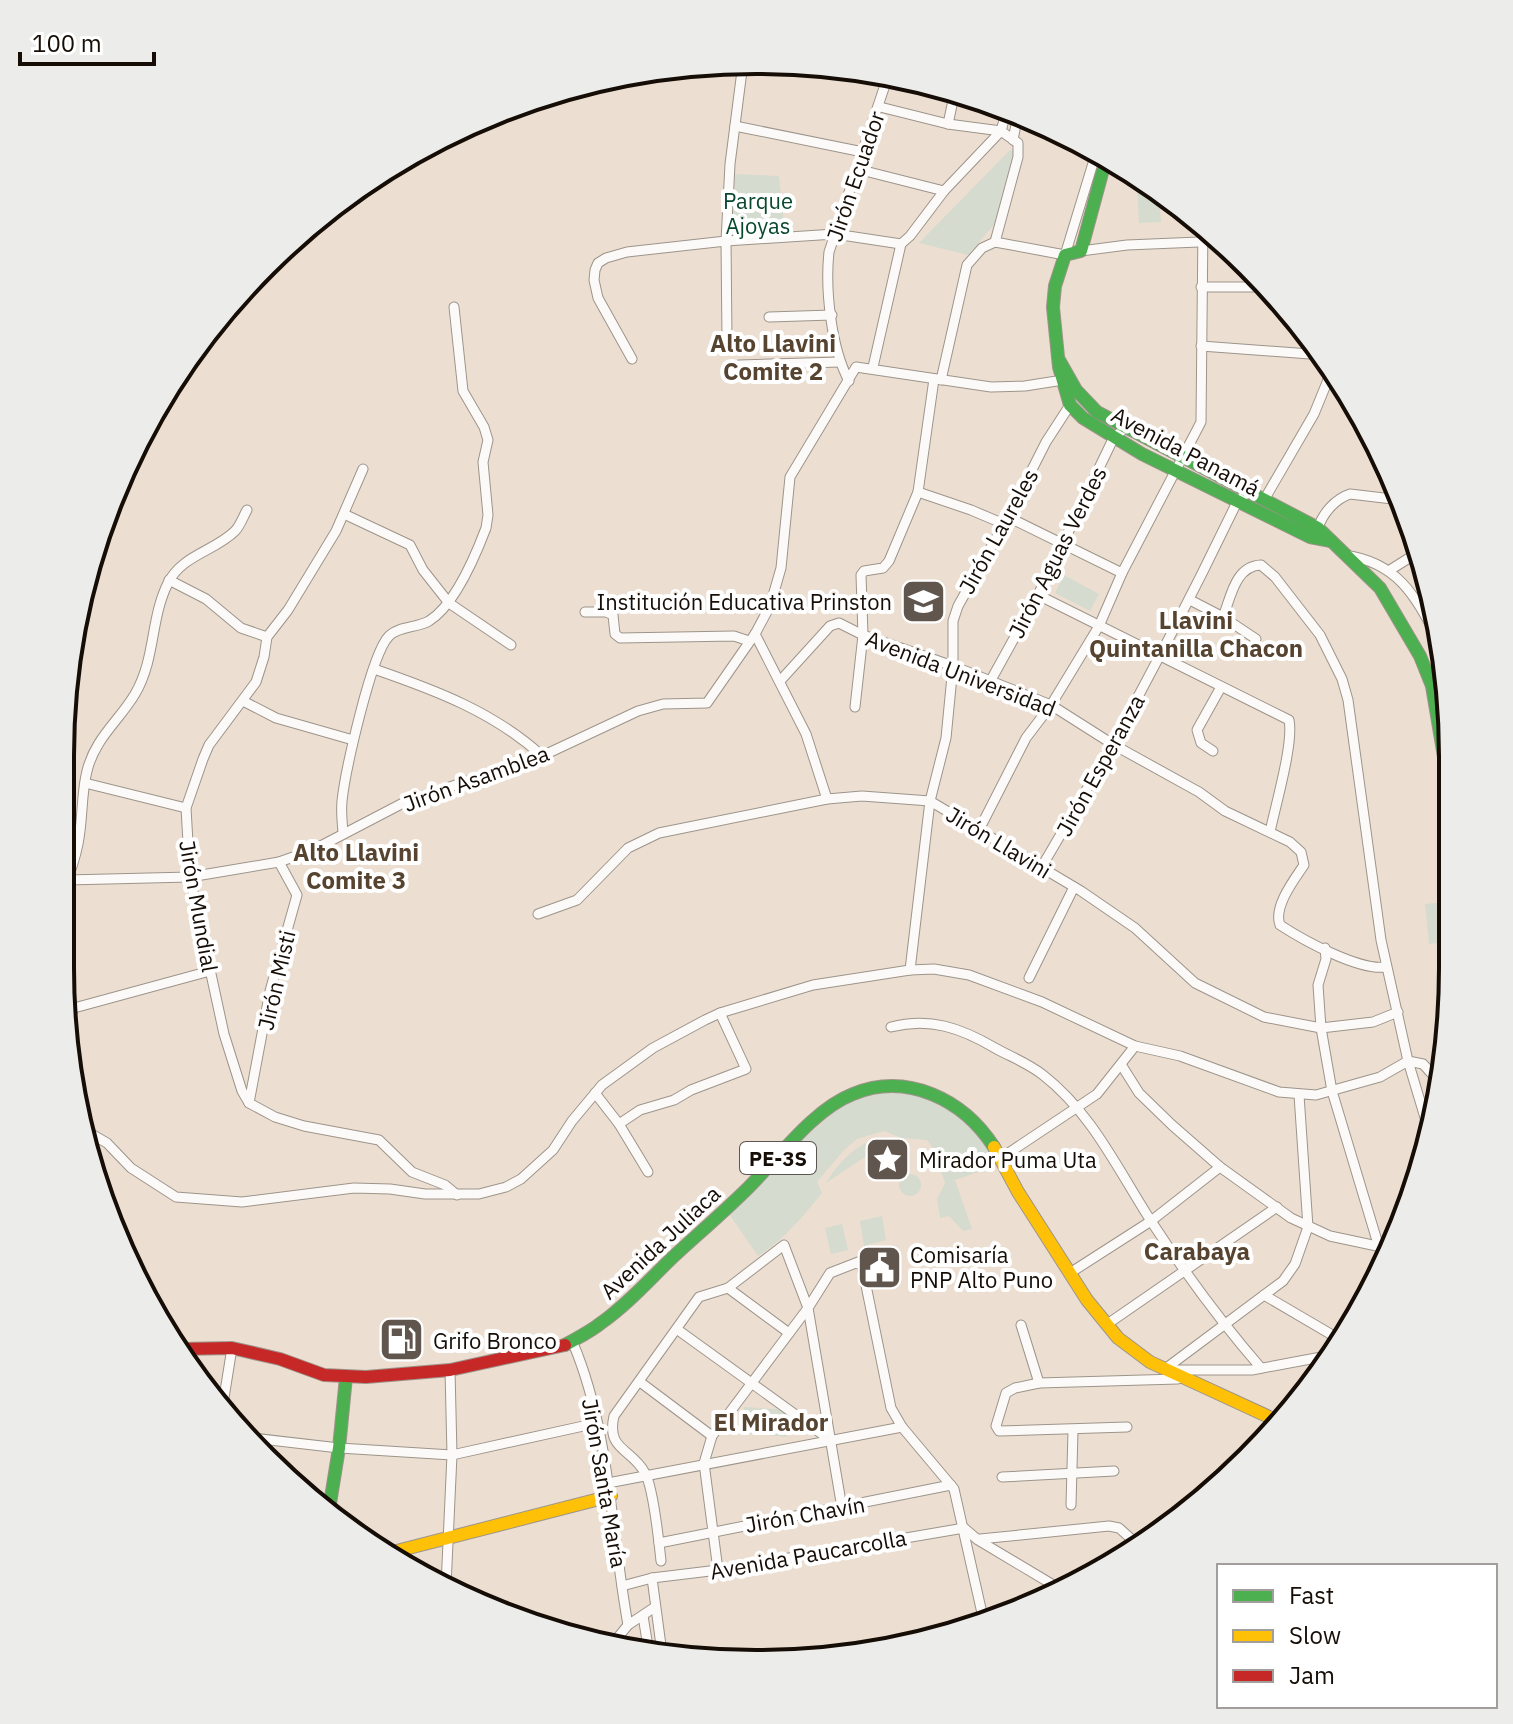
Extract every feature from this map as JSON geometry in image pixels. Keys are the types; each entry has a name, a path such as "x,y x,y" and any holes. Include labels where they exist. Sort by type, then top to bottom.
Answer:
{"main road":[{"path":"1065,255 1081,251 1103,168"},
{"name":"Avenida Panamá","path":"1065,255 1053,296 1059,360 1070,405 1096,428 1175,471 1310,537 1331,541"},
{"name":"Avenida Panamá","path":"1059,360 1076,390 1097,412 1318,528 1380,588 1420,656 1438,710"},
{"name":"Avenida Juliaca","path":"190,1349 232,1348 280,1359 324,1375 346,1377 450,1370 548,1351 573,1343 602,1323 747,1189 818,1116 849,1095 875,1086 892,1085 923,1089 954,1105 974,1121 1001,1158 1018,1192 1070,1273 1106,1325 1129,1347 1165,1369 1191,1378 1271,1417"},
{"path":"330,1501 346,1377"},
{"path":"400,1550 609,1489"}],"street":[{"path":"727,339 726,241 742,74"},
{"name":"Jirón Ecuador","path":"849,381 840,362 832,315 827,270 829,252 885,86"},
{"path":"948,124 952,103"},
{"path":"880,107 948,124 1001,131 1018,143 995,242"},
{"path":"873,367 901,244 944,191 1001,131 1004,121"},
{"path":"1013,140 1016,125"},
{"path":"735,126 863,152"},
{"name":"Avenida Panamá","path":"1065,255 1093,162"},
{"path":"857,169 944,191"},
{"path":"632,359 600,305 594,280 598,263 627,252 726,241 835,234 901,244"},
{"path":"979,830 1026,738 1051,705 1099,626 1122,573 1201,422 1203,240"},
{"path":"855,707 863,635 861,575 864,571 883,568 889,561 918,492 937,380 967,265 982,248 995,242 1065,255"},
{"path":"1081,251 1127,245 1207,243"},
{"path":"1201,287 1252,287"},
{"path":"343,832 342,803 353,740 374,669 389,636 426,623 449,603 481,541 488,515 483,462 488,440 463,391 454,307"},
{"path":"769,317 832,315"},
{"path":"1201,346 1307,354"},
{"path":"739,365 840,362"},
{"path":"752,638 776,592 790,477 856,367 873,367 991,387 1063,380"},
{"path":"1264,500 1314,414 1327,382"},
{"name":"Jirón Laureles","path":"910,970 930,801 946,738 953,666 953,621 958,606 1046,442 1070,405"},
{"name":"Jirón Aguas Verdes","path":"991,680 1038,595 1114,437 1127,427"},
{"name":"Jirón Mundial","path":"249,1103 242,1091 224,1034 210,971 190,877 186,808 209,745 243,701 260,670 267,637 301,590 344,514 363,469"},
{"path":"918,492 1006,520 1064,543 1122,573"},
{"name":"Jirón Esperanza","path":"1041,868 1114,745 1237,502 1248,492"},
{"path":"1318,528 1321,517 1350,494 1388,499"},
{"path":"74,858 89,765 99,739 134,694 146,670 151,657 155,621 169,580 194,557 237,529 247,510"},
{"path":"344,514 410,545 423,570 449,603 511,645"},
{"path":"1345,555 1364,558 1390,570 1424,612"},
{"path":"1390,570 1409,558"},
{"path":"1223,617 1242,573 1261,565 1275,577 1320,635 1342,679 1352,723 1373,896 1386,967 1423,1112"},
{"path":"169,580 206,599 241,628 267,637"},
{"path":"1038,595 1289,720 1291,728 1270,832"},
{"path":"1190,600 1256,639"},
{"path":"585,612 613,615 615,634 620,638 752,638"},
{"name":"Avenida Universidad","path":"780,681 830,626 839,623 863,635 991,680 1051,705 1114,745 1199,792 1225,811 1296,846 1304,865 1292,883 1278,920 1283,927 1325,948"},
{"path":"752,638 780,681 806,734 827,799"},
{"name":"Jirón Asamblea","path":"74,884 190,877 279,862 313,850 405,802 439,788 542,756 638,711 663,704 704,704 715,693 752,638"},
{"path":"374,669 429,688 481,712 516,733 542,756"},
{"path":"1213,751 1201,743 1197,730 1221,687"},
{"path":"243,701 276,718 353,740"},
{"path":"85,783 186,808"},
{"name":"Jirón Llavini","path":"538,914 577,900 628,848 659,833 827,799 862,796 930,801 1074,887 1135,928 1195,983 1264,1017 1321,1028 1373,1022 1398,1012"},
{"name":"Jirón Misti","path":"249,1103 270,991 297,895 279,862"},
{"path":"1029,978 1074,887"},
{"path":"1122,1066 1139,1093 1220,1167 1277,1207 1308,1227 1330,1236 1378,1244 1332,1091 1321,1028 1318,976 1326,959 1325,948 1364,965 1386,967"},
{"path":"95,1136 107,1143 131,1168 176,1197 242,1202 354,1188 425,1194 479,1194 506,1187 521,1179 553,1150 602,1085 653,1048 720,1013 833,980 910,970 934,969 969,975 1042,1002 1135,1046 1180,1056 1279,1092 1316,1095 1380,1077 1408,1061 1423,1064 1431,1072"},
{"path":"75,1008 210,971"},
{"path":"619,1124 640,1110 674,1100 691,1090 746,1069 720,1013"},
{"path":"891,1027 922,1023 969,1033 1029,1065 1079,1109 1186,1272 1225,1326 1261,1368"},
{"path":"1001,1158 1079,1109 1097,1094 1135,1046"},
{"path":"595,1093 619,1124 648,1172"},
{"path":"1165,1369 1289,1274 1308,1227 1299,1095"},
{"path":"249,1103 275,1117 304,1126 379,1140 412,1172 445,1185 457,1195"},
{"path":"1070,1273 1151,1221 1220,1167"},
{"path":"1106,1325 1277,1207"},
{"path":"661,1561 647,1475 614,1441 611,1429 614,1416 699,1297 728,1288 784,1245 808,1308 842,1508"},
{"path":"718,1570 704,1463 712,1436 833,1270 861,1261 889,1402 902,1427 951,1485 964,1528 982,1612"},
{"path":"728,1288 789,1333"},
{"path":"1264,1295 1331,1337"},
{"path":"1021,1325 1039,1383"},
{"path":"678,1330 752,1381 829,1441"},
{"name":"Jirón Santa María","path":"573,1343 585,1373 597,1423 628,1625"},
{"path":"224,1395 232,1348"},
{"path":"1165,1369 1220,1371 1261,1368 1316,1358"},
{"path":"446,1575 452,1455 450,1370"},
{"path":"1127,1427 997,1431 996,1426 1006,1393 1015,1388 1039,1383 1191,1378"},
{"path":"640,1382 712,1436"},
{"path":"264,1439 339,1448 452,1455 597,1423"},
{"path":"609,1489 647,1475 902,1427"},
{"path":"1071,1505 1073,1431"},
{"path":"1002,1477 1114,1471"},
{"name":"Jirón Chavín","path":"659,1543 951,1485"},
{"path":"978,1540 1109,1526 1119,1528 1131,1538"},
{"path":"964,1528 978,1540 1051,1583"},
{"name":"Avenida Paucarcolla","path":"622,1586 652,1578 718,1570 964,1528"},
{"path":"652,1578 660,1643"},
{"path":"619,1636 628,1625 655,1607"},
{"path":"643,1616 647,1641"}],"green space":[{"path":"1009,151 1016,153 997,221 968,255 919,243"},
{"name":"Parque Ajoyas","path":"735,174 779,176 785,236 732,240"},
{"path":"1137,190 1160,206 1161,222 1139,223"},
{"path":"1064,575 1099,594 1090,611 1055,593"},
{"path":"1439,903 1439,943 1429,944 1425,904"},
{"path":"885,1092 927,1096 958,1112 1002,1164 955,1180 972,1229 963,1231 949,1216 940,1218 937,1199 945,1183 939,1157 927,1140 901,1138 884,1131 857,1139 844,1150 817,1182 822,1193 784,1236 758,1256 725,1208 845,1102"},
{"path":"884,1137 900,1144 899,1150 890,1143 878,1144 868,1155 826,1183 850,1154 866,1143"},
{"path":"910,1174 918,1177 921,1185 918,1193 910,1196 902,1193 899,1185 902,1177"},
{"path":"882,1216 886,1240 864,1246 860,1221"},
{"path":"842,1224 848,1250 831,1254 825,1228"},
{"path":"744,1407 789,1410 787,1437 742,1433"}],"traffic: fast":[{"path":"1103,168 1081,251 1065,255 1055,286 1053,307 1059,367 1070,405 1083,418 1142,454 1310,537 1331,541"},
{"path":"1059,360 1076,390 1097,412 1318,528 1380,588 1420,656 1432,686 1438,723"},
{"path":"565,1345 620,1308 740,1196 811,1122 853,1094 893,1086 932,1094 966,1115 994,1147"},
{"path":"330,1501 346,1377"}],"traffic: slow":[{"path":"994,1147 1018,1192 1087,1300 1118,1338 1150,1362 1270,1418"},
{"path":"401,1550 611,1496"}],"traffic: jam":[{"path":"190,1349 232,1348 280,1359 324,1375 366,1377 450,1370 565,1345"}],"place":[{"name":"Institución Educativa Prinston","path":"923,601"},
{"name":"Mirador Puma Uta","path":"888,1159"},
{"name":"Comisaría PNP Alto Puno","path":"879,1267"},
{"name":"Grifo Bronco","path":"402,1340"}],"district":[{"name":"Alto Llavini Comite 2","path":"773,357"},
{"name":"Llavini Quintanilla Chacon","path":"1196,634"},
{"name":"Alto Llavini Comite 3","path":"356,866"},
{"name":"Carabaya","path":"1197,1251"},
{"name":"El Mirador","path":"771,1422"}]}
